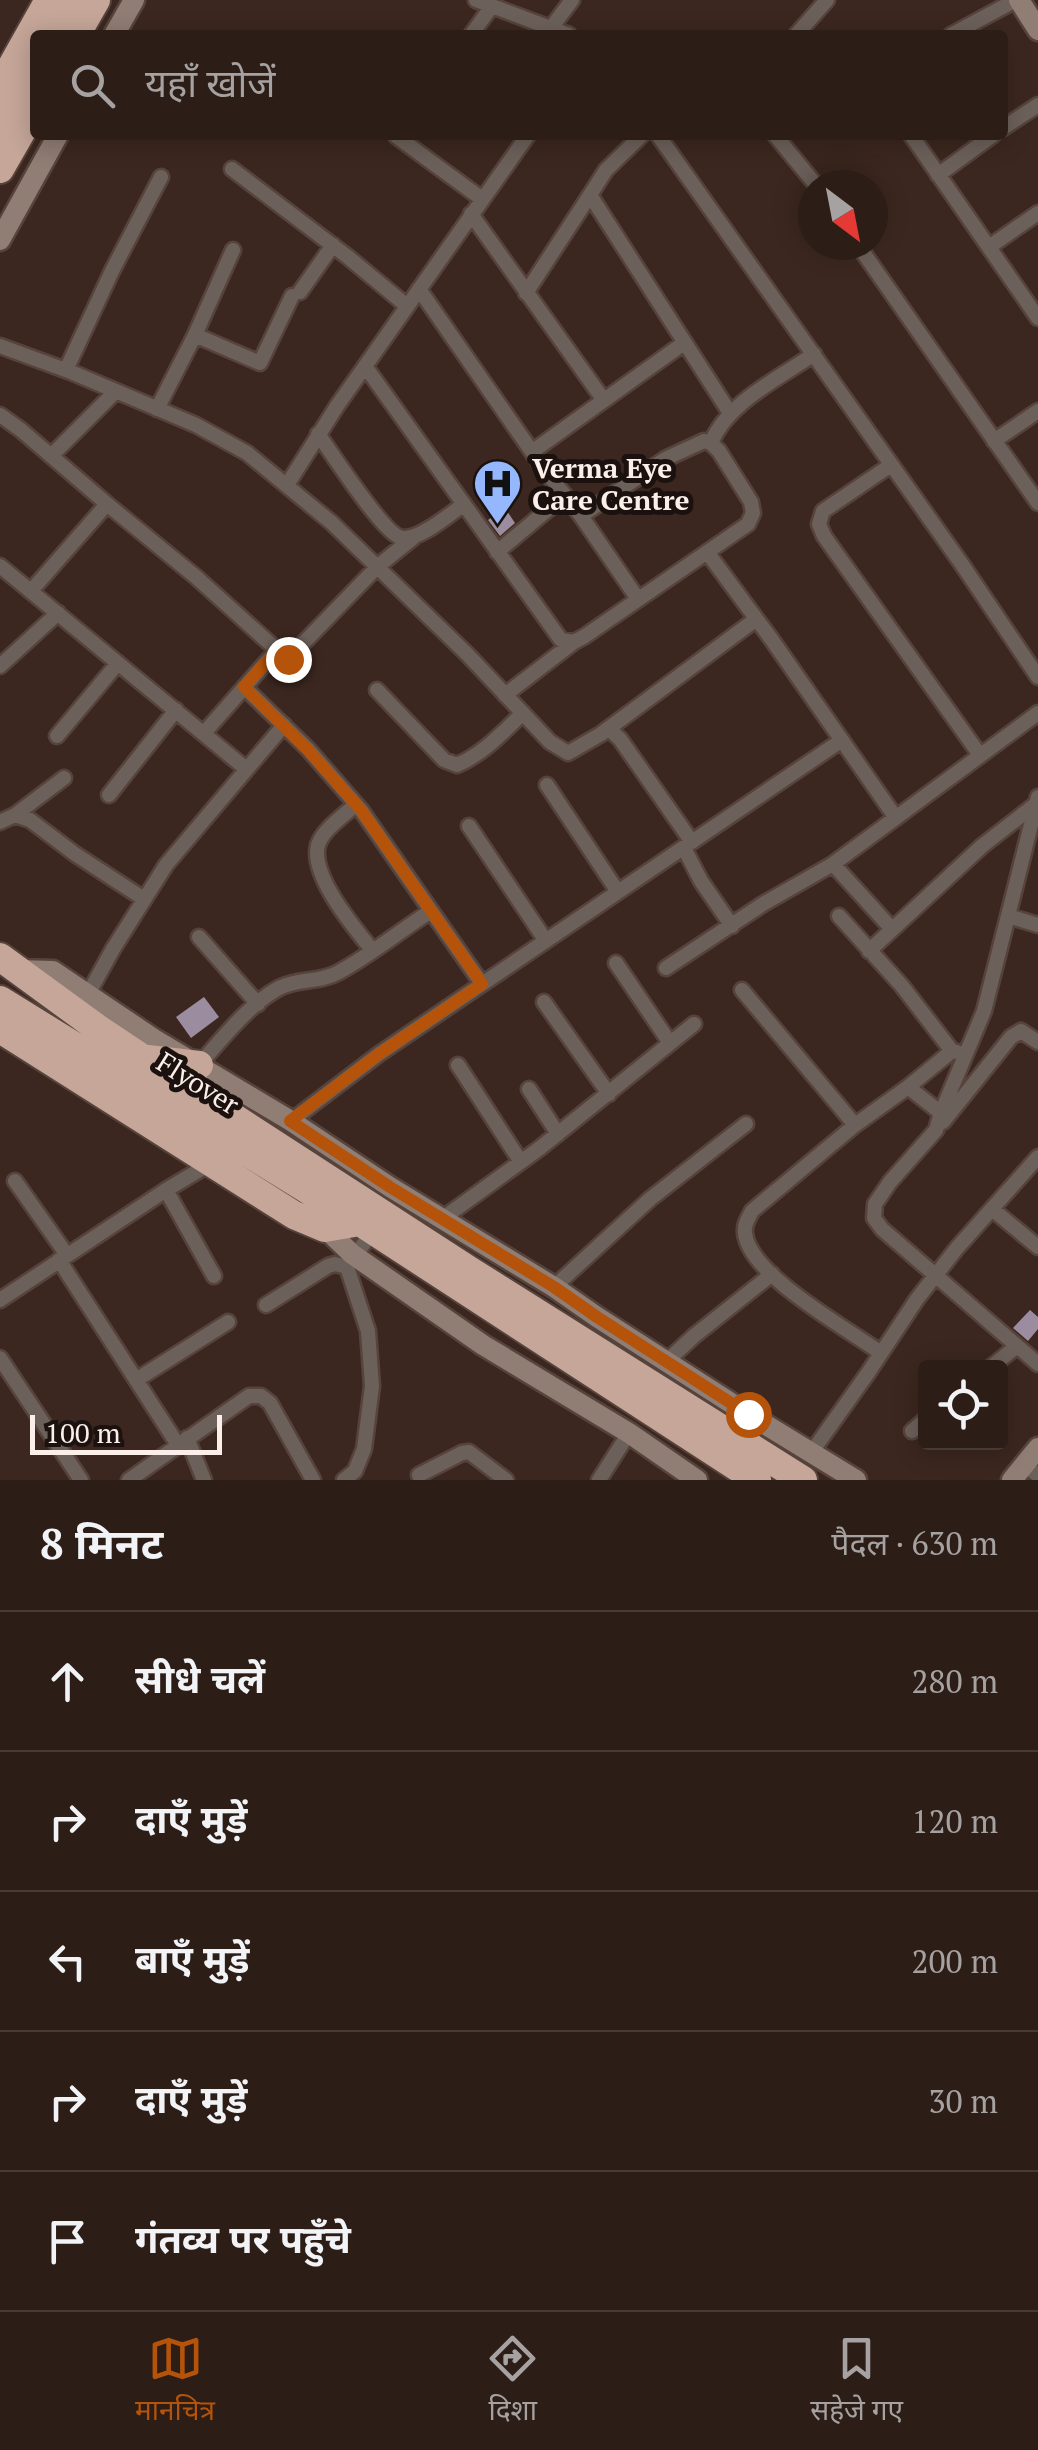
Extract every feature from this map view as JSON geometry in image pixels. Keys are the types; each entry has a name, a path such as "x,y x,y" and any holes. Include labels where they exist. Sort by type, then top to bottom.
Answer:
{"highway":[{"path":"32,30 49,0"},
{"path":"55,30 72,0"},
{"path":"79,30 96,0"},
{"path":"0,87 30,34"},
{"path":"0,130 30,75"},
{"path":"0,170 30,117"},
{"path":"9,964 142,1058 503,1291 807,1466"},
{"name":"Flyover","path":"0,1000 366,1227 757,1480"},
{"path":"0,1029 294,1215 324,1228 366,1227"},
{"path":"142,1058 199,1065"}],"street":[{"path":"117,30 134,0"},
{"path":"476,0 557,30"},
{"path":"552,28 572,0"},
{"path":"960,30 1017,0 1038,30"},
{"path":"800,30 820,2"},
{"path":"475,30 492,6"},
{"path":"1008,125 1038,105"},
{"path":"0,240 55,140"},
{"path":"402,140 482,199"},
{"path":"288,484 318,434 524,140"},
{"path":"526,293 606,170 637,140"},
{"path":"662,140 1038,677"},
{"path":"782,140 805,170"},
{"path":"915,140 1038,318"},
{"path":"938,175 986,140"},
{"path":"232,170 407,306"},
{"path":"66,370 161,176"},
{"path":"590,195 730,414"},
{"path":"988,247 1038,213"},
{"path":"471,214 603,399"},
{"path":"195,334 260,363 296,294 333,245"},
{"path":"157,408 234,250"},
{"path":"868,260 1038,503"},
{"path":"419,288 638,599"},
{"path":"533,451 684,342"},
{"path":"0,346 157,408 247,453 332,523 550,742 568,753 755,620"},
{"path":"711,443 730,414 814,354"},
{"path":"365,366 561,640 574,642"},
{"path":"51,456 116,391"},
{"path":"994,441 1038,411"},
{"path":"0,415 196,577 288,659 377,567 464,504"},
{"path":"318,434 392,534 414,537"},
{"path":"505,694 574,642 748,524 753,513 751,502 719,451 704,441 666,459 581,516"},
{"path":"890,465 823,510 819,524 980,755"},
{"path":"497,552 564,496"},
{"path":"31,591 107,504"},
{"path":"707,552 896,818"},
{"path":"0,566 245,768"},
{"path":"0,666 58,614"},
{"path":"204,733 277,650"},
{"path":"57,736 118,663"},
{"path":"244,687 356,804 482,984"},
{"path":"376,690 444,760 457,764 488,746 522,713"},
{"path":"109,794 176,710"},
{"path":"666,968 833,864 1038,714"},
{"path":"87,996 166,864 284,725"},
{"path":"608,728 644,771 688,845 701,881 732,926"},
{"path":"290,1121 379,1054 842,740"},
{"path":"0,822 64,778"},
{"path":"547,786 618,892"},
{"path":"936,1130 959,1053 984,1011 1037,800"},
{"path":"869,951 1037,800"},
{"path":"356,804 318,845 319,865 346,916 372,950"},
{"path":"15,815 30,820 144,899"},
{"path":"469,826 546,941"},
{"path":"833,864 892,928"},
{"path":"199,1065 224,1036 277,989 336,975 431,910"},
{"path":"839,916 959,1053"},
{"path":"1008,916 1038,924"},
{"path":"198,937 258,1004"},
{"path":"616,963 670,1043"},
{"path":"9,964 52,971 154,1040 290,1121 667,1361 807,1466 856,1480"},
{"path":"742,990 856,1125"},
{"path":"544,1002 609,1094"},
{"path":"442,1218 522,1162 694,1024"},
{"path":"1038,1042 1022,1030 1011,1038 890,1182 875,1204 874,1218 1038,1364"},
{"path":"882,1352 781,1284 745,1238 745,1224 752,1211 856,1125 959,1053"},
{"path":"458,1065 522,1162"},
{"path":"908,1087 941,1113"},
{"path":"530,1089 558,1134"},
{"path":"554,1287 650,1199 746,1124"},
{"path":"807,1466 935,1276 1038,1157"},
{"path":"0,1300 213,1162"},
{"path":"15,1180 136,1380 183,1442 204,1480"},
{"path":"166,1190 214,1276"},
{"path":"992,1209 1038,1247"},
{"path":"344,1480 355,1471 364,1449 372,1386 368,1331 352,1262 366,1227"},
{"path":"324,1228 352,1262 698,1480"},
{"path":"266,1304 328,1266 352,1262"},
{"path":"667,1361 772,1274"},
{"path":"136,1380 228,1322"},
{"path":"1000,1360 1017,1346"},
{"path":"0,1358 81,1480"},
{"path":"128,1480 249,1396 260,1396 270,1403 313,1480"},
{"path":"912,1430 918,1426"},
{"path":"599,1480 629,1434"},
{"path":"419,1475 469,1452 501,1479"}],"building":[{"path":"505,508 515,523 500,536 488,520"},
{"path":"204,997 219,1017 191,1038 176,1017"},
{"path":"1030,1310 1038,1317 1038,1329 1028,1341 1013,1328"}],"place":[{"name":"Verma Eye Care Centre","path":"497,526"}],"route":[{"path":"288,659 277,650 244,687 361,810 482,984 290,1121 748,1414"}]}
